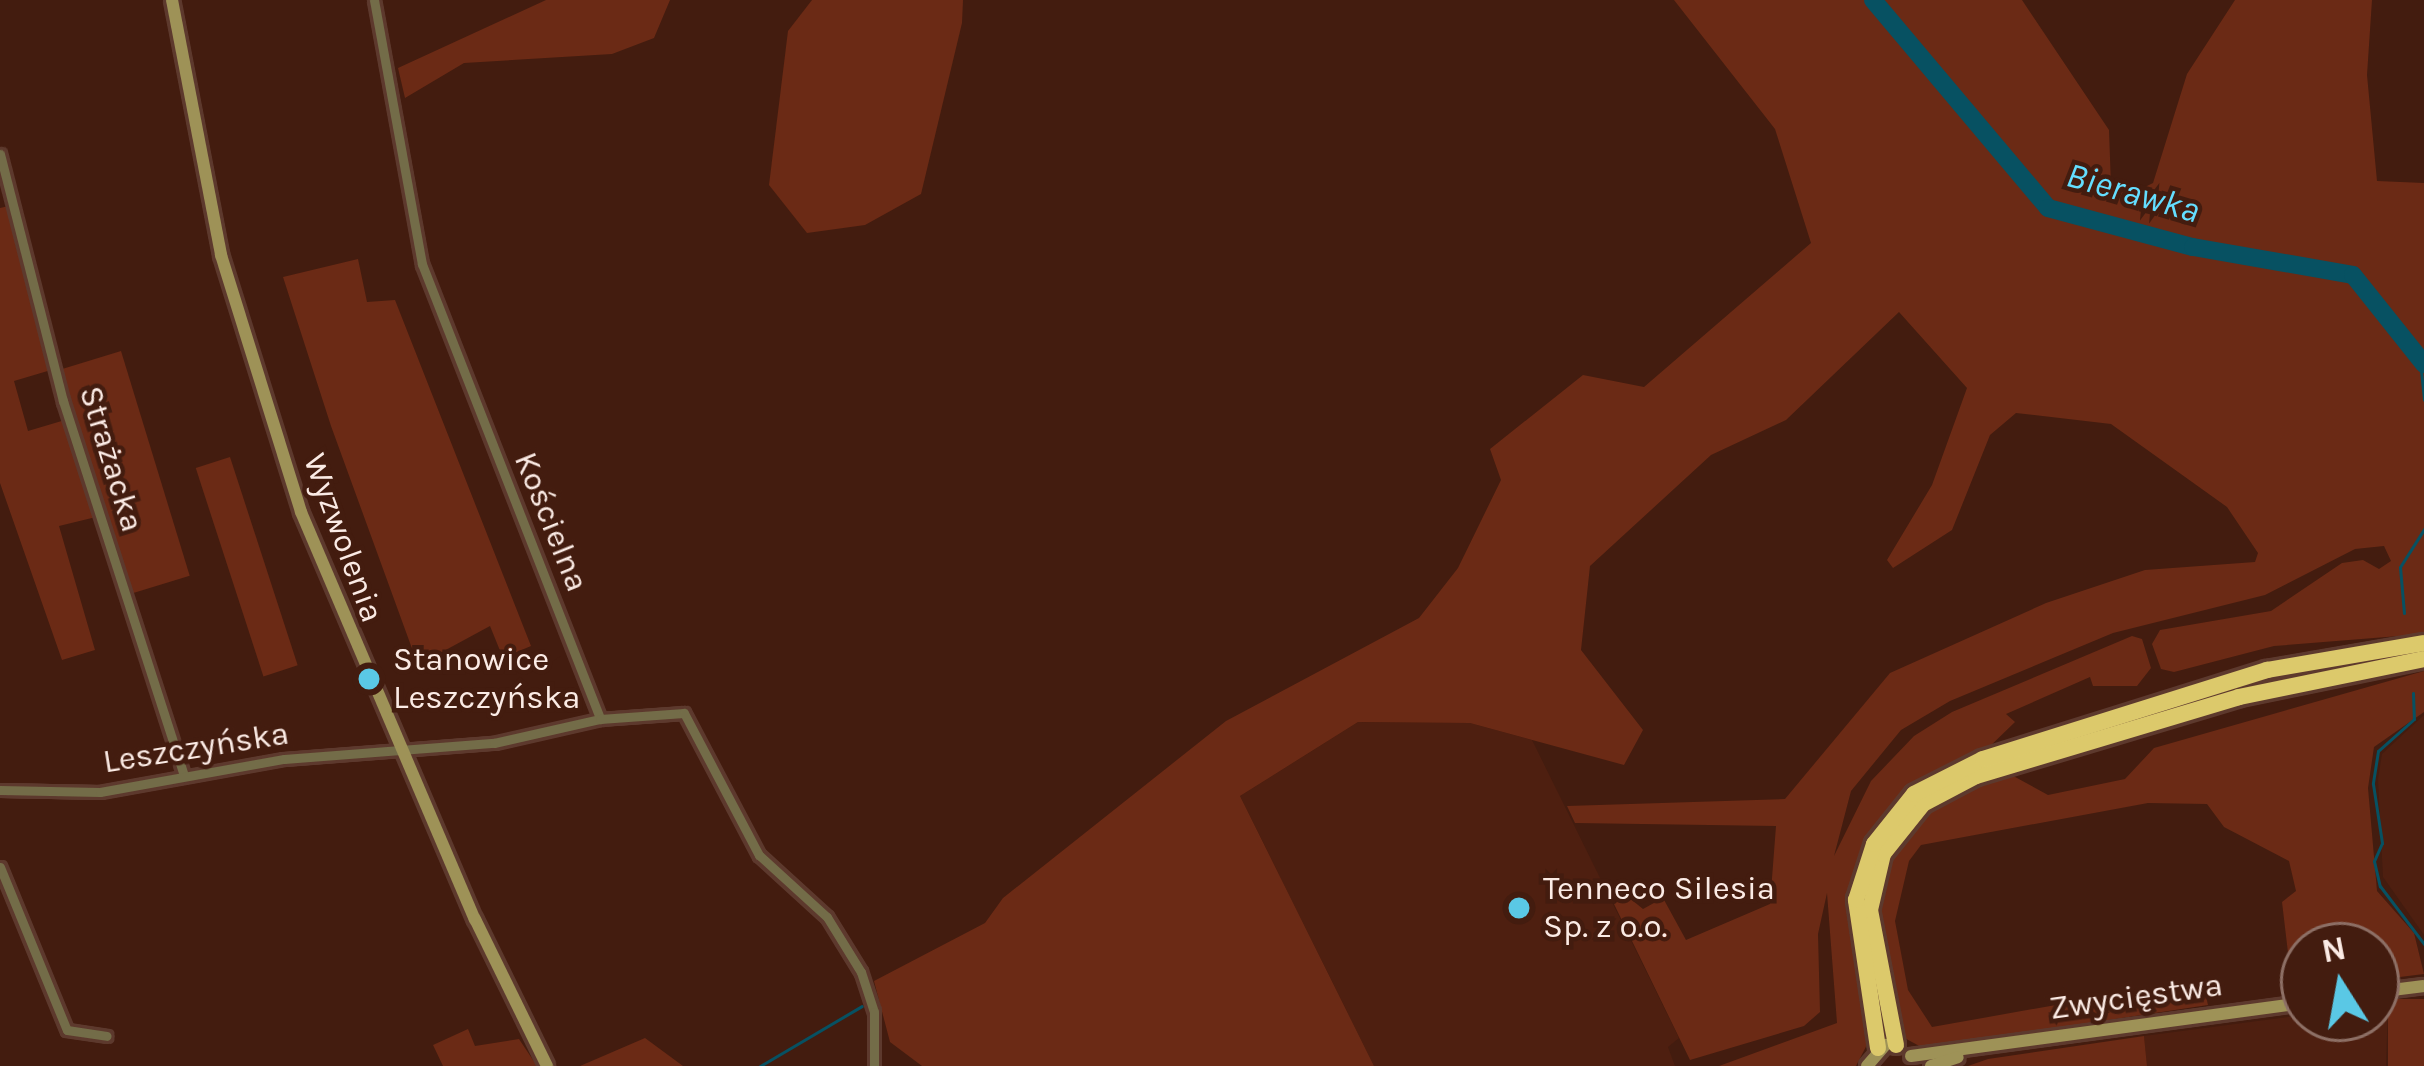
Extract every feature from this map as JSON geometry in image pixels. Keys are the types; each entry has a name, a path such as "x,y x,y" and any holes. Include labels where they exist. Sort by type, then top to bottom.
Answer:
{"highway":[{"path":"1885,1058 1856,900 1874,844 1914,794 1984,759 2267,670 2424,643"},
{"path":"1885,1058 1870,910 1883,854 1923,804 1976,776 2239,697 2424,659"}],"main road":[{"name":"Wyzwolenia","path":"172,0 221,255 301,512 401,752 547,1066"},
{"name":"Zwycięstwa","path":"1885,1058 1976,1050 2280,1006"},
{"name":"Zwycięstwa","path":"1930,1066 1976,1050"}],"street":[{"name":"Kościelna","path":"374,0 422,265 600,718"},
{"name":"Strażacka","path":"0,154 63,401 184,776"},
{"path":"600,718 684,713 759,855 827,917 861,972 874,1012 874,1066"},
{"name":"Leszczyńska","path":"0,790 69,795 284,759 494,743 600,718"},
{"path":"0,867 67,1030 107,1036"}],"shaded area":[{"path":"546,0 670,0 654,38 612,54 464,63 405,98 398,68"},
{"path":"812,0 963,0 962,23 921,194 865,225 807,233 769,185 788,31"},
{"path":"1674,0 2022,0 2109,130 2111,186 2129,195 2153,183 2187,74 2235,0 2372,0 2367,75 2377,181 2424,183 2424,634 2274,646 2174,672 2161,669 2152,644 2160,630 2271,611 2342,563 2363,560 2379,569 2391,561 2384,546 2355,549 2265,595 2113,633 1950,701 1901,730 1851,791 1834,856 1871,781 1914,736 1952,712 2132,636 2142,639 2151,668 2137,686 2093,686 2090,677 2006,714 2015,722 1982,754 1922,779 1878,824 1850,899 1872,1035 1856,1066 1719,1066 1837,1023 1827,893 1818,934 1820,1012 1804,1026 1690,1060 1614,904 1627,896 1643,909 1663,898 1686,940 1770,904 1776,826 1575,823 1567,806 1785,799 1890,673 2046,603 2145,570 2255,562 2258,553 2227,507 2111,424 2016,413 1990,435 1952,530 1893,568 1887,560 1932,485 1967,388 1899,312 1786,420 1711,455 1590,566 1581,650 1643,730 1624,765 1470,723 1358,722 1240,796 1374,1066 922,1066 890,1042 874,981 985,923 1003,898 1226,721 1419,618 1458,568 1501,480 1490,449 1583,375 1644,387 1811,243 1775,129"},
{"path":"9,206 51,370 14,381 28,431 65,420 96,517 59,526 95,650 62,660 0,483 0,208"},
{"path":"358,259 367,302 395,300 531,646 503,658 490,626 418,665 331,426 283,277"},
{"path":"121,351 190,576 129,594 60,370"},
{"path":"230,457 298,665 263,676 196,468"},
{"path":"2424,671 2424,712 2374,747 2368,788 2377,891 2414,933 2424,974 2400,977 2400,922 2284,922 2282,902 2296,891 2289,861 2224,827 2207,804 2148,803 1921,845 1909,861 1895,921 1908,990 1932,1027 2202,979 2208,1005 1923,1048 1899,1035 1877,915 1885,867 1920,816 1961,786 2006,772 2048,795 2125,779 2154,748"},
{"path":"2424,715 2424,935 2383,877 2378,779 2382,754"},
{"path":"1358,722 1470,723 1532,740 1679,1038 1668,1047 1675,1066 1374,1066 1240,796"},
{"path":"2400,999 2424,999 2424,1066 2388,1066 2388,1042 2400,1042"},
{"path":"2280,1018 2280,1042 2387,1042 2386,1066 2147,1066 2144,1036"},
{"path":"468,1029 475,1046 519,1039 537,1066 443,1066 433,1045"},
{"path":"2144,1036 2147,1066 1968,1066 1988,1059"},
{"path":"645,1038 683,1066 580,1066"}],"waterway":[{"name":"Bierawka","path":"1873,0 2048,208 2193,247 2353,275 2424,364"},
{"path":"2420,361 2424,400"},
{"path":"2404,613 2400,567 2424,529"},
{"path":"2413,693 2414,719 2378,751 2373,784 2382,843 2374,861 2380,886 2424,944"},
{"path":"760,1066 862,1006"}],"place":[{"name":"Stanowice Leszczyńska","path":"369,679"},
{"name":"Tenneco Silesia Sp. z o.o.","path":"1519,908"}]}
